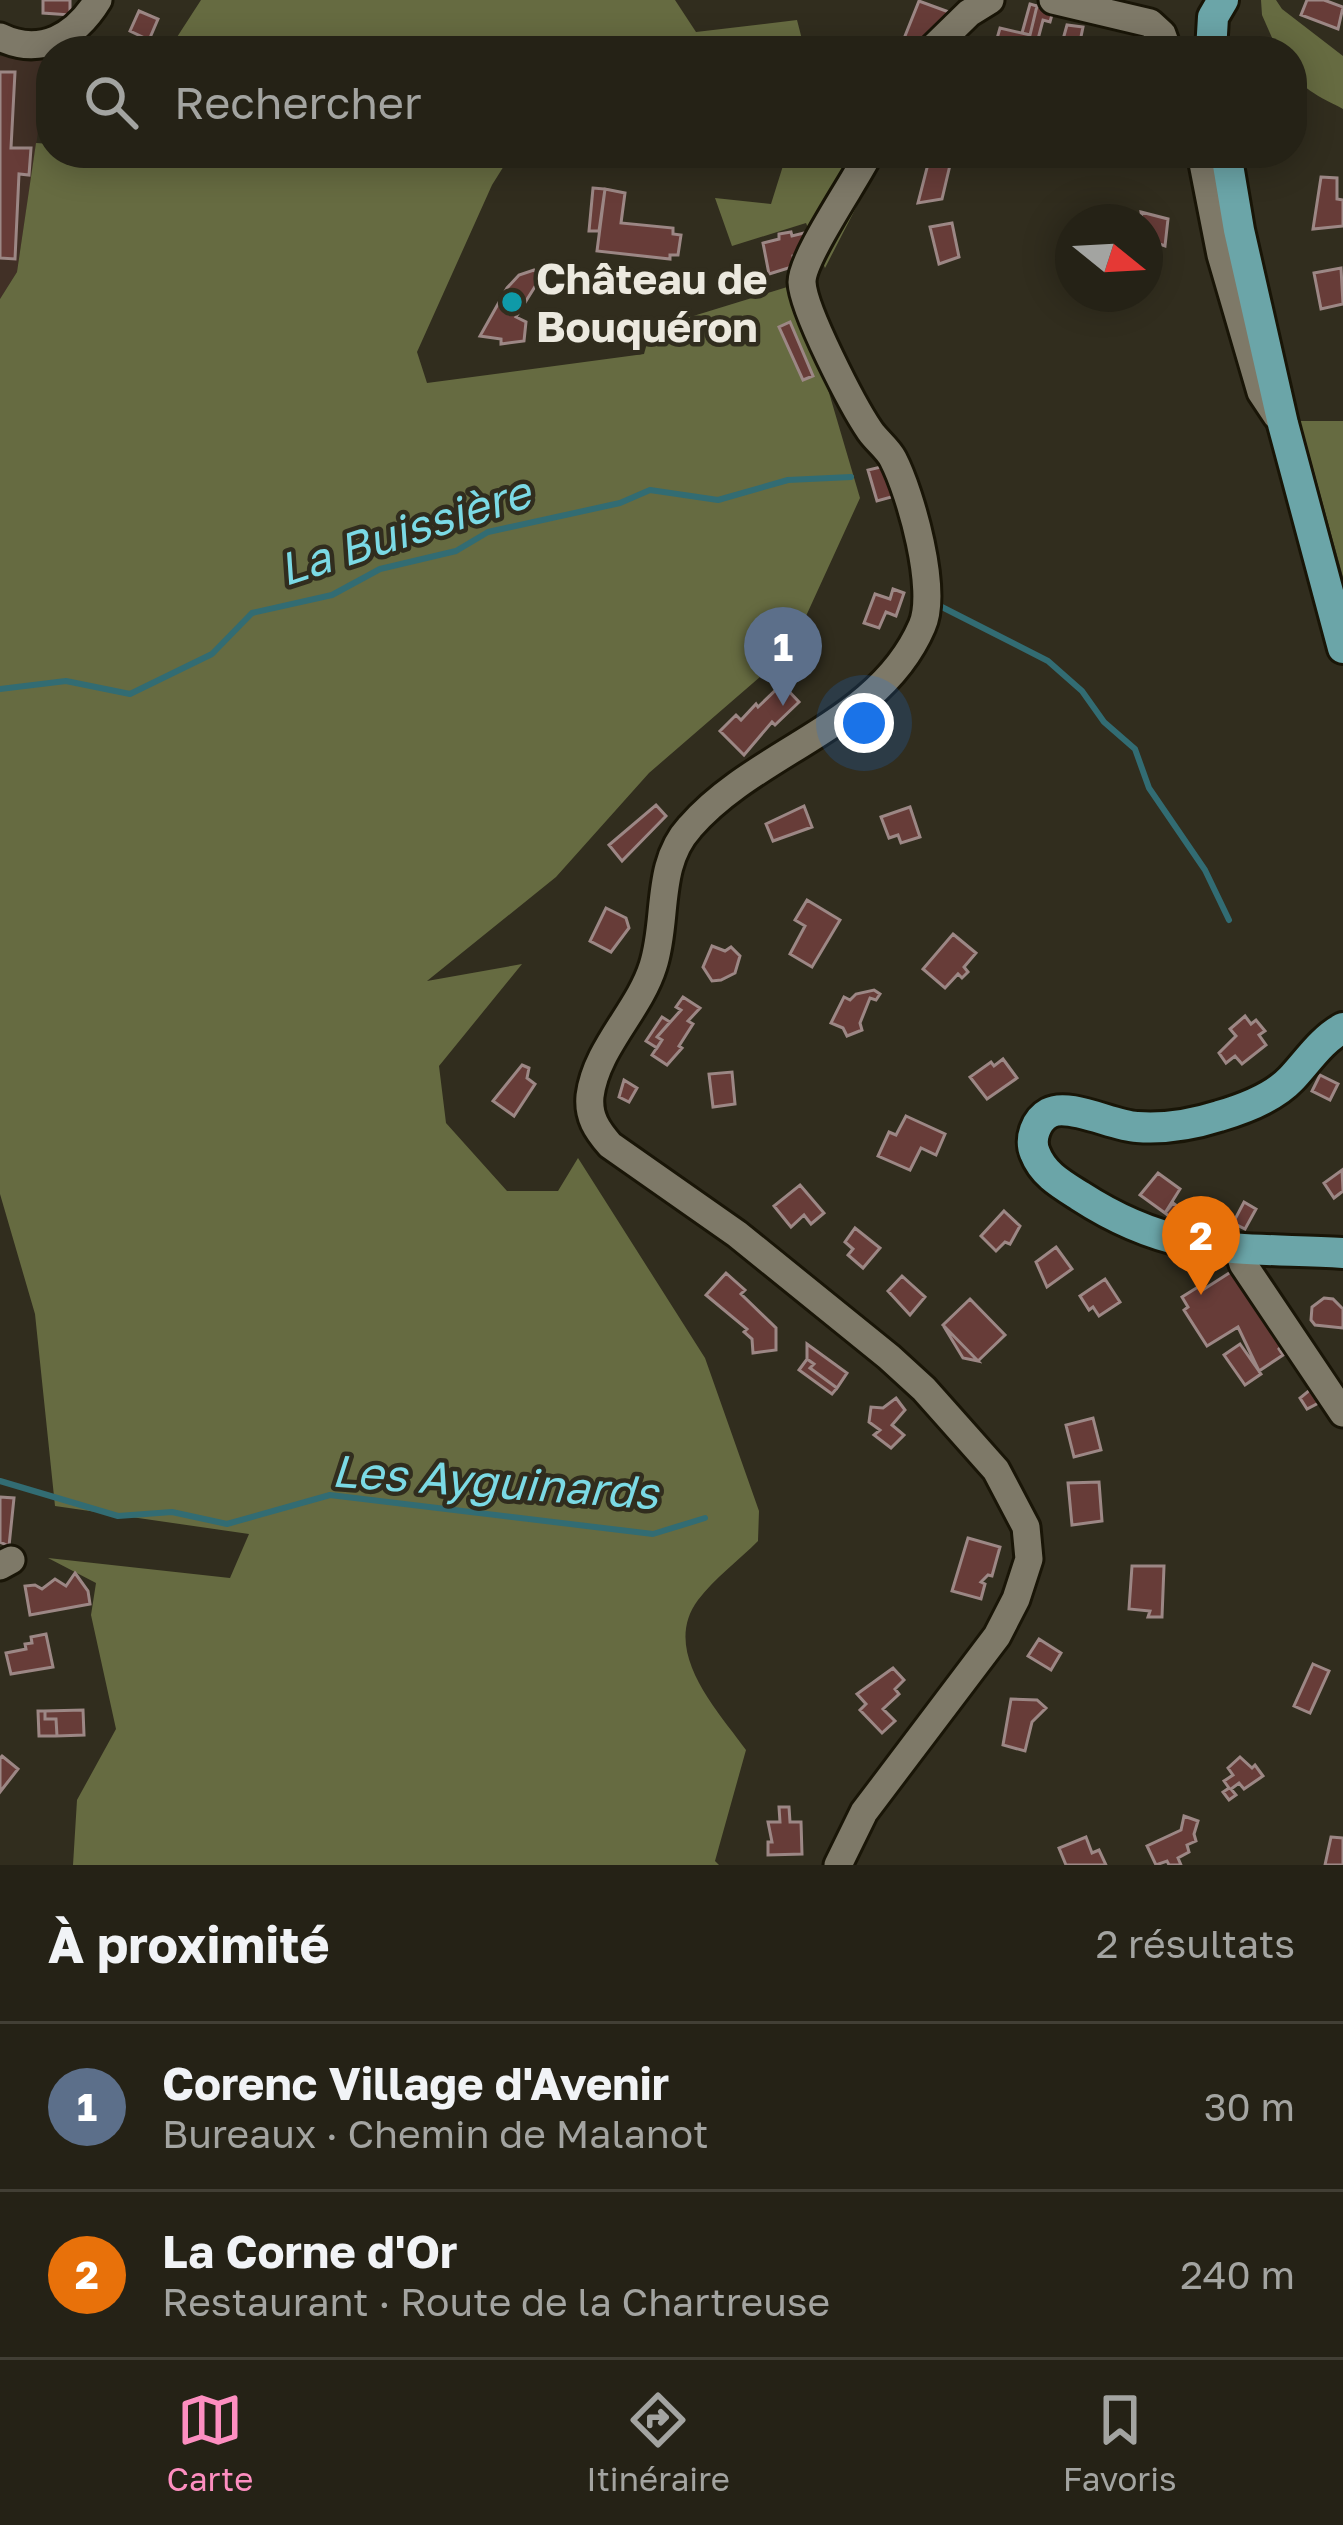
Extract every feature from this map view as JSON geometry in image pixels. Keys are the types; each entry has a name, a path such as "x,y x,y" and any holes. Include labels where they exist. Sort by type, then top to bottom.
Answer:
{"main road":[{"path":"1212,36 1213,17 1223,0"},
{"path":"1229,168 1283,424 1343,648"},
{"path":"1343,1028 1317,1048 1288,1083 1216,1118 1135,1127 1112,1125 1067,1110 1046,1114 1036,1126 1032,1143 1043,1169 1099,1208 1168,1240 1196,1246 1343,1253"}],"street":[{"path":"64,36 83,24 98,0"},
{"path":"946,36 990,0"},
{"path":"1053,0 1150,23 1163,36"},
{"path":"0,38 36,45"},
{"path":"838,1865 864,1812 998,1636 1029,1559 1026,1528 996,1470 924,1389 737,1234 610,1145 598,1132 590,1108 596,1070 655,962 667,875 681,838 692,823 770,763 843,718 876,688 922,626 928,576 893,458 855,406 809,306 802,280 860,168"},
{"path":"1203,168 1221,255 1261,392 1283,424"},
{"path":"1238,1248 1243,1264 1343,1412"}],"shaded area":[{"path":"0,56 36,58 36,146 17,272 0,299"}],"green space":[{"path":"201,0 675,0 696,32 797,20 801,36 178,36"},
{"path":"1261,0 1276,0 1343,56 1343,109 1307,87 1307,36 1271,36"},
{"path":"36,143 36,168 503,168 417,352 427,383 644,354 651,329 797,284 860,498 790,651 649,773 556,877 427,981 522,964 439,1066 446,1123 507,1191 558,1191 578,1158 705,1358 759,1511 758,1541 698,1600 688,1619 689,1660 697,1680 746,1750 715,1861 719,1865 73,1865 77,1800 116,1729 91,1615 96,1583 48,1558 230,1578 249,1534 55,1506 35,1314 0,1194 0,299 17,272"},
{"path":"782,168 876,168 825,268 806,223 732,246 715,198 771,204"},
{"path":"1300,421 1343,421 1343,577"}],"building":[{"path":"43,0 70,0 70,15 43,13"},
{"path":"1307,0 1343,7 1338,29 1301,15"},
{"path":"919,1 957,15 939,36 905,36"},
{"path":"1030,4 1037,6 1030,35 1022,33"},
{"path":"1037,6 1053,11 1050,22 1043,20 1039,36 998,36 1000,28 1030,35"},
{"path":"139,11 158,19 151,36 130,31"},
{"path":"1067,25 1083,27 1081,36 1064,36"},
{"path":"0,72 15,72 11,148 31,148 29,175 19,174 15,259 0,258"},
{"path":"927,168 949,168 942,199 918,203"},
{"path":"1321,177 1337,178 1343,226 1313,229"},
{"path":"593,188 605,189 599,231 589,231"},
{"path":"605,189 625,193 621,223 673,228 673,234 681,235 678,255 670,259 597,251"},
{"path":"1163,218 1168,219 1163,245"},
{"path":"952,223 959,257 939,264 930,227"},
{"path":"791,232 792,236 808,232 804,254 793,256 795,266 769,274 763,243"},
{"path":"1341,268 1343,304 1321,309 1314,273"},
{"name":"Château de Bouquéron","path":"534,270 541,277 516,317 526,322 524,341 501,344 501,339 480,336 507,288 519,275"},
{"path":"790,322 813,376 803,380 779,327"},
{"path":"885,466 895,496 877,501 868,470"},
{"path":"893,589 904,593 896,616 886,612 879,628 864,623 875,594 890,599"},
{"path":"782,684 799,702 775,725 772,722 744,755 720,731 736,715 741,720"},
{"path":"656,805 666,816 622,861 609,845"},
{"path":"804,806 812,827 773,841 766,824"},
{"path":"910,807 920,837 901,843 898,835 889,838 881,817"},
{"path":"807,900 840,920 812,967 790,954 805,926 795,920"},
{"path":"606,908 626,918 629,928 611,952 590,941"},
{"path":"953,934 976,953 964,967 968,972 962,978 958,974 945,988 923,969"},
{"path":"712,946 725,951 731,947 740,956 735,973 712,981 703,967"},
{"path":"874,990 880,994 876,1000 870,998 860,1023 862,1030 847,1036 843,1028 831,1023 844,997 850,1000"},
{"path":"683,997 700,1008 688,1021 693,1024 682,1048 667,1065 652,1055 662,1040 657,1037 681,1010 676,1007"},
{"path":"1245,1016 1265,1031 1259,1035 1266,1045 1242,1064 1235,1056 1226,1063 1219,1053 1236,1036 1230,1029"},
{"path":"662,1017 670,1022 657,1037 662,1040 657,1048 646,1041"},
{"path":"1003,1059 1017,1078 987,1099 970,1077"},
{"path":"522,1065 529,1068 527,1078 535,1084 514,1116 493,1101"},
{"path":"732,1072 735,1104 713,1107 709,1074"},
{"path":"1320,1075 1338,1084 1330,1100 1312,1091"},
{"path":"624,1080 637,1088 629,1102 619,1097"},
{"path":"906,1116 945,1134 936,1155 921,1148 910,1170 878,1156 889,1132 896,1135"},
{"path":"1342,1170 1343,1191 1334,1198 1324,1183"},
{"path":"1158,1173 1180,1189 1165,1213 1140,1195"},
{"path":"800,1185 824,1213 811,1224 804,1215 791,1227 774,1206"},
{"path":"1244,1202 1256,1209 1245,1229 1233,1223"},
{"path":"1173,1203 1188,1214 1180,1225 1165,1213"},
{"path":"1004,1211 1020,1226 1010,1244 1005,1242 996,1251 981,1236"},
{"path":"855,1228 880,1248 863,1268 848,1255 853,1249 845,1242"},
{"path":"1056,1247 1072,1269 1047,1287 1036,1262"},
{"path":"1237,1268 1282,1346 1283,1355 1259,1371 1238,1327 1207,1346 1184,1310 1188,1307 1182,1297"},
{"path":"726,1273 776,1328 776,1350 753,1353 752,1339 744,1332 747,1329 706,1295"},
{"path":"902,1276 925,1297 910,1315 888,1291"},
{"path":"1105,1279 1120,1302 1099,1316 1080,1296"},
{"path":"1324,1298 1333,1299 1343,1309 1343,1328 1315,1325 1311,1320 1312,1307"},
{"path":"970,1299 1005,1335 978,1361 943,1325"},
{"path":"943,1325 978,1361 963,1358"},
{"path":"807,1344 847,1373 837,1388 810,1368 814,1364 807,1359"},
{"path":"1240,1344 1261,1374 1245,1385 1224,1355"},
{"path":"807,1359 814,1364 810,1368 837,1388 832,1394 799,1370"},
{"path":"1311,1389 1326,1399 1307,1409 1300,1398"},
{"path":"896,1398 905,1410 892,1425 904,1435 891,1448 874,1435 880,1430 869,1422 871,1407 883,1408"},
{"path":"1093,1418 1101,1450 1074,1457 1066,1425"},
{"path":"1099,1482 1102,1521 1072,1525 1068,1483"},
{"path":"0,1497 14,1498 9,1546 0,1542"},
{"path":"968,1538 1000,1547 992,1576 981,1582 985,1584 981,1599 952,1591"},
{"path":"1132,1566 1164,1566 1162,1617 1129,1609"},
{"path":"75,1573 88,1591 90,1604 30,1615 25,1586 42,1589 55,1579 66,1586"},
{"path":"46,1634 53,1667 11,1674 6,1653 26,1649 31,1637"},
{"path":"1039,1639 1061,1653 1051,1670 1028,1656"},
{"path":"1313,1664 1329,1671 1310,1713 1294,1706"},
{"path":"893,1668 904,1680 895,1689 899,1694 883,1709 895,1721 882,1733 860,1710 866,1704 857,1694"},
{"path":"1011,1699 1037,1700 1046,1708 1032,1722 1025,1751 1003,1745"},
{"path":"83,1710 84,1735 57,1736 56,1719 45,1719 45,1711"},
{"path":"38,1711 45,1711 45,1719 56,1719 57,1736 39,1736"},
{"path":"1240,1757 1263,1776 1244,1789 1239,1783 1231,1789 1236,1795 1229,1800 1223,1792 1229,1788 1224,1781 1233,1775 1228,1768"},
{"path":"0,1758 18,1769 0,1792"},
{"path":"779,1807 789,1807 790,1822 801,1822 802,1854 768,1855 768,1842 772,1842 768,1822 780,1822"},
{"path":"1184,1816 1198,1821 1196,1841 1178,1858 1181,1865 1167,1861 1156,1865 1147,1846 1181,1830"},
{"path":"1086,1837 1092,1853 1099,1850 1106,1865 1066,1865 1059,1848"},
{"path":"1331,1837 1343,1838 1343,1865 1325,1865"}],"waterway":[{"name":"La Buissière","path":"0,689 66,681 130,694 212,654 252,613 332,595 380,569 456,551 488,532 620,503 650,490 718,500 788,480 851,477"},
{"name":"La Buissière","path":"936,604 1048,661 1082,691 1104,722 1135,749 1149,788 1205,870 1229,920"},
{"name":"Les Ayguinards","path":"0,1481 118,1516 172,1512 227,1524 330,1495 653,1534 705,1518"}],"place":[{"name":"Château de Bouquéron","path":"512,302"},
{"name":"Corenc Village d'Avenir","path":"783,706"},
{"name":"La Corne d'Or","path":"1201,1295"}]}
